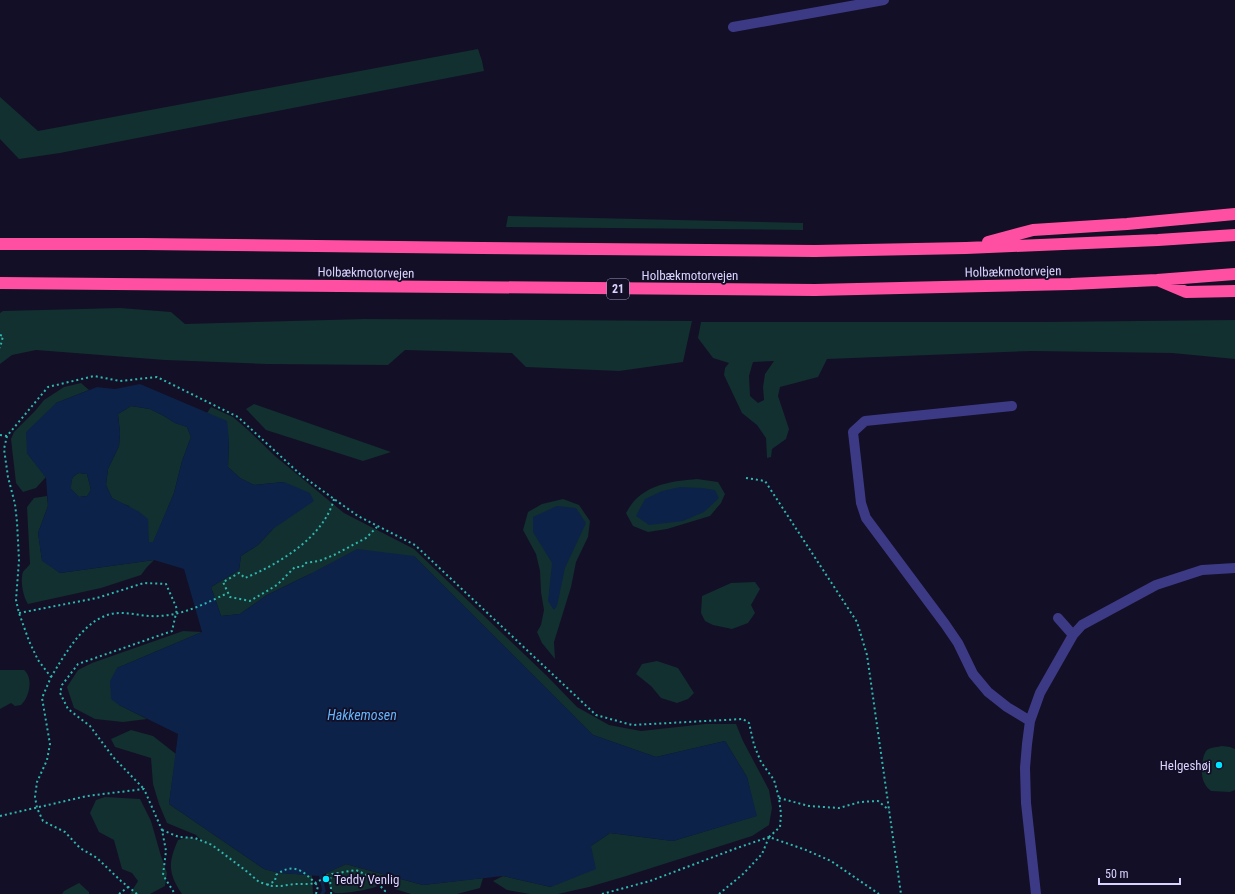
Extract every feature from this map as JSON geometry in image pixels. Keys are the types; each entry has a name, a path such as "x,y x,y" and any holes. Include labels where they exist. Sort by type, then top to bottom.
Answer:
{"highway":[{"path":"966,248 1032,230 1127,224 1235,214"},
{"name":"Holbækmotorvejen","path":"0,244 144,244 815,251 966,248 1158,240 1235,235"},
{"name":"Holbækmotorvejen","path":"0,283 815,290 1071,284 1157,280 1235,274"},
{"path":"1157,280 1186,292 1235,291"}],"street":[{"path":"733,27 884,0"},
{"path":"1012,406 865,421 853,432 861,503 866,518 945,624 958,643 973,674 988,692 1007,707 1030,721"},
{"path":"1036,894 1026,803 1026,744 1030,721 1040,693 1074,635 1082,625 1156,585 1202,570 1235,568"},
{"path":"1058,618 1074,635"}],"path":[{"path":"0,335 3,336 0,348"},
{"path":"51,677 38,660 29,641 16,600 18,560 17,522 4,449 7,436 48,388 94,376 120,381 157,377 238,417 301,475 334,499 358,516 415,545 596,715 632,725 743,719 749,723 754,745 761,762 774,780 779,798 781,814 780,827 770,837 762,854 743,874 719,894"},
{"path":"0,435 7,436"},
{"path":"746,478 765,481 857,622 867,655 901,894"},
{"path":"334,499 321,526 304,544 262,571 245,578 238,573 223,582 230,597 250,601 277,585 295,567 302,567 305,564 319,561 334,555 366,538 378,526"},
{"path":"19,613 98,598 144,583 166,584 177,609 172,631 78,664 62,685 60,693 68,709 90,726 113,757 144,789 162,830 166,852 163,875 175,894"},
{"path":"137,894 97,858 80,848 65,832 43,821 37,808 35,797 37,782 47,760 50,744 42,698 51,677 65,653 82,632 104,615 121,613 160,616 188,611 228,593"},
{"path":"0,816 88,796 144,789"},
{"path":"779,798 809,806 839,808 860,802 878,802 890,811"},
{"path":"162,830 179,837 195,838 212,846 259,882 267,885 281,886 310,884 324,878 325,875 331,876 332,874 356,870 373,878 385,890 384,894"},
{"path":"602,894 650,881 770,837 831,861 879,894"},
{"path":"267,885 275,881 276,874 281,870 290,868 302,872 316,881 318,886 316,894"},
{"path":"331,876 331,894"},
{"path":"118,894 128,887"}],"green space":[{"path":"478,49 484,71 60,153 19,159 0,139 0,97 38,131"},
{"path":"508,216 803,223 803,230 506,227"},
{"path":"120,308 171,312 185,324 365,319 692,321 683,362 619,371 526,367 512,353 405,350 388,365 267,364 165,360 36,350 12,355 0,364 0,313 3,311"},
{"path":"1235,320 1235,359 1172,353 1032,351 827,359 818,377 780,387 778,396 789,429 786,439 772,449 771,457 767,458 766,438 757,425 742,413 724,375 725,368 729,363 713,358 698,338 701,322 1044,322","holes":["774,361 765,374 763,387 764,400 758,403 750,396 749,376 753,362"]},
{"path":"81,383 89,390 56,403 27,453 46,477 36,488 23,492 16,483 11,439 14,432 44,400 64,387"},
{"path":"254,404 391,452 363,461 266,430 246,409"},
{"path":"131,406 150,409 175,423 187,427 191,437 182,461 174,493 153,543 149,542 129,506 112,498 106,485 108,469 119,446 120,433 118,414"},
{"path":"211,407 233,417 275,456 344,513 414,549 547,676 577,707 609,725 641,731 705,724 736,724 743,741 769,790 772,808 769,825 752,836 623,877 558,894 530,894 507,890 493,881 503,876 551,887 591,846 610,833 673,841 756,816 747,777 725,741 656,757 593,735 414,556 310,574 267,595 240,614 221,616 211,587 239,570 241,556 258,545 273,529 284,482 254,485 240,478 228,467 229,440 207,413"},
{"path":"79,473 87,474 91,490 87,496 79,497 71,489 72,479"},
{"path":"697,479 718,482 725,494 721,503 710,516 667,529 648,532 633,526 626,513 634,501 642,494 656,486"},
{"path":"47,496 48,506 38,533 42,560 60,573 154,560 141,575 101,588 28,604 23,593 22,584 23,572 30,564 27,507 34,498"},
{"path":"563,499 579,505 590,521 588,537 576,562 571,587 554,642 555,659 542,643 537,632 541,625 544,610 540,571 536,554 523,530 528,512 542,504"},
{"path":"755,582 760,589 751,605 755,613 748,623 732,629 713,625 705,621 701,613 702,596 731,583"},
{"path":"183,631 202,632 117,668 119,705 147,719 123,722 95,719 74,708 67,687 78,670 92,663"},
{"path":"657,661 678,668 694,693 688,699 677,703 661,698 651,686 636,674 642,664"},
{"path":"0,670 24,670 27,674 30,683 26,698 21,705 15,706 11,703 0,709"},
{"path":"131,730 153,736 176,754 169,804 264,869 280,873 312,875 313,894 182,894 177,887 172,874 172,855 178,840 189,837 202,841 196,835 167,823 153,784 151,758 115,747 111,739"},
{"name":"Helgeshøj","path":"1222,746 1235,749 1235,790 1230,792 1211,791 1206,786 1202,777 1202,762 1205,753 1210,748"},
{"path":"105,797 140,799 151,821 167,873 165,886 150,894 130,894 138,881 132,873 122,869 114,840 99,832 90,813 96,800"},
{"path":"346,864 386,875 380,884 375,887 344,893 335,893 330,887 326,873"},
{"path":"397,878 423,885 483,878 480,888 457,894 411,894 395,889 394,882"},
{"path":"79,883 89,892 89,894 62,894 64,891"}],"water":[{"name":"Hakkemosen","path":"140,384 227,421 229,440 228,467 240,478 254,485 284,482 310,493 314,501 273,529 258,545 241,556 239,570 211,587 221,616 240,614 267,595 357,549 414,556 593,735 656,757 725,741 747,777 757,816 673,841 610,833 591,846 596,869 551,887 503,876 423,885 346,864 320,876 280,873 264,869 169,804 178,734 119,705 111,699 110,681 117,668 202,632 184,569 154,560 60,573 42,561 38,533 48,506 46,478 27,453 26,432 56,403 97,387 115,389","holes":["131,406 150,409 175,423 187,427 191,437 182,461 174,493 153,542 149,542 148,519 138,511 112,498 106,485 108,469 119,446 120,433 118,414","79,473 87,474 91,490 87,496 79,497 71,489 72,479"]},
{"path":"680,487 715,490 719,498 704,512 683,521 649,525 636,516 645,499 662,491"},
{"path":"557,506 576,508 586,523 565,568 557,606 554,610 548,601 552,563 533,532 533,517"}],"waterway":[{"path":"320,872 324,891 322,894"}],"place":[{"name":"Helgeshøj","path":"1219,765"},
{"name":"Teddy Venlig","path":"326,879"}]}
